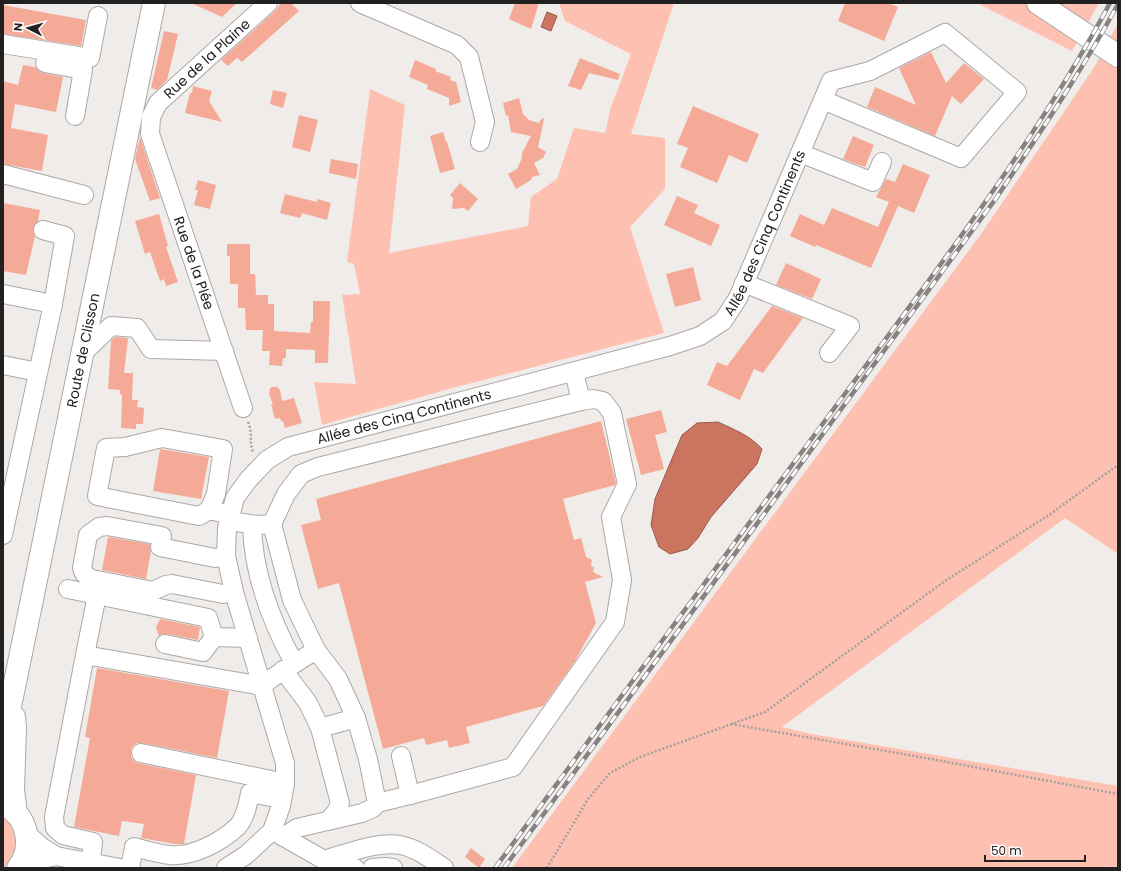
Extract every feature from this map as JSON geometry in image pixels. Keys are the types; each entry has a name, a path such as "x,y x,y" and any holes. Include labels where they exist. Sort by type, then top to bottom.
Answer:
{"main road":[{"name":"Route de Clisson","path":"3,736 154,3"},
{"path":"1038,3 1118,56"},
{"name":"Route de Clisson","path":"12,697 15,728 13,790 10,809 25,826 27,834"},
{"path":"19,866 26,855 27,834"}],"street":[{"name":"Rue de la Plaine","path":"151,117 158,103 268,3"},
{"path":"360,3 457,45 469,57 485,122 480,142"},
{"path":"3,44 90,58 98,16"},
{"name":"Allée des Cinq Continents","path":"226,868 278,834 284,791 285,763 234,592 226,556 227,528 235,498 248,480 267,460 288,447 670,346 700,336 723,321 738,298 831,81 870,71 945,33 1017,92 961,158 823,100"},
{"path":"3,55 83,70 75,116"},
{"name":"Rue de la Plée","path":"151,117 150,134 243,408"},
{"path":"800,153 873,182 882,162"},
{"path":"3,174 84,195"},
{"path":"3,535 53,304 65,236 44,230"},
{"path":"744,283 850,326 829,353"},
{"path":"3,294 53,304"},
{"path":"83,353 111,326 137,328 151,349 224,352"},
{"path":"3,365 38,372"},
{"path":"574,372 581,401"},
{"path":"278,834 297,828 362,813 374,808 377,803 368,759 356,718 338,679 316,650 292,600 272,524 286,494 301,474 318,468 581,401 593,399 603,402 612,413 627,484 611,517 622,580 615,622 513,767 410,796 377,803"},
{"path":"162,438 223,449 216,494 209,510 199,516 97,496 106,448 125,447 162,438"},
{"path":"209,510 252,525 272,524"},
{"path":"252,525 253,545 258,572 269,611 289,667 320,728 340,803 336,812 328,821"},
{"path":"226,556 215,558 160,547 162,536 107,526 99,527 91,531 88,535 82,572 87,577 92,579 153,592 166,585 172,584 223,594 234,592"},
{"path":"68,589 208,618 214,637"},
{"path":"91,865 92,842 62,835 55,828 54,817 96,595"},
{"path":"214,637 248,638"},
{"path":"165,644 203,652 214,637"},
{"path":"85,655 262,686 316,650"},
{"path":"320,728 356,718"},
{"path":"141,754 284,791"},
{"path":"400,756 410,796"},
{"path":"130,868 134,848 171,856 190,854 209,847 238,826 247,808 250,793 284,791"},
{"path":"27,834 43,848 56,856 91,865 120,868"},
{"path":"278,834 324,860 340,866 355,868"},
{"path":"324,860 377,845 400,844 413,849 444,868"},
{"path":"19,866 56,856"},
{"path":"372,868 393,868"}],"path":[{"path":"243,408 251,434 252,450 262,465"},
{"path":"547,868 588,799 610,773 640,757 765,712 945,581 1049,515 1118,465"},
{"path":"730,724 920,757 1118,794"}],"shaded area":[{"path":"559,3 674,3 631,134 665,138 665,189 630,227 664,333 449,389 322,425 314,382 356,384 342,295 360,294 354,264 347,262 370,89 405,105 389,253 528,226 531,197 557,179 574,128 605,133 611,107 631,54 565,21"},
{"path":"977,3 1099,3 1072,51"},
{"path":"547,12 557,16 551,31 541,27"},
{"path":"1118,23 1118,554 1065,518 782,727 811,734 1118,786 1118,868 1105,866 1105,868 512,868 981,234 1095,66"},
{"path":"718,422 736,430 758,444 762,449 757,464 711,517 698,538 688,549 670,554 659,547 651,525 655,499 682,435 697,423"},
{"path":"3,817 13,826 17,835 15,855 3,868"}],"building":[{"path":"191,3 237,3 222,17"},
{"path":"281,3 291,3 299,11 242,62 237,58 228,66 221,60 275,11"},
{"path":"515,3 539,3 531,29 509,19"},
{"path":"845,3 888,3 898,7 884,41 838,21"},
{"path":"3,5 86,20 81,46 3,34"},
{"path":"164,31 178,34 167,80 157,90 151,88"},
{"path":"931,52 946,83 964,63 984,79 961,104 952,96 935,136 867,107 875,87 916,105 899,68"},
{"path":"580,58 620,74 618,80 589,73 581,90 568,86"},
{"path":"415,60 436,69 435,71 451,77 450,80 456,82 461,102 449,106 449,98 427,89 428,85 409,77"},
{"path":"23,65 35,67 43,73 63,77 56,112 15,104 11,128 48,135 42,171 3,164 3,81 18,85"},
{"path":"193,86 212,91 209,101 222,122 185,113"},
{"path":"273,90 287,93 283,108 270,104"},
{"path":"519,98 523,114 529,120 539,123 542,118 544,119 538,147 546,152 543,158 534,163 540,175 532,177 531,180 516,189 508,174 517,169 522,158 522,153 531,136 511,132 508,115 506,116 503,103"},
{"path":"693,106 759,134 747,163 729,155 717,183 680,167 688,148 677,144"},
{"path":"299,115 318,120 310,152 292,147"},
{"path":"443,132 455,169 440,173 430,136"},
{"path":"853,136 874,145 865,167 843,159"},
{"path":"140,137 160,198 150,201 135,159"},
{"path":"331,159 358,164 356,179 329,173"},
{"path":"903,164 930,175 914,213 898,206 871,268 790,236 800,214 824,225 832,208 878,227 889,202 876,197 886,179 895,182"},
{"path":"198,180 216,185 210,209 194,205 198,190 195,190"},
{"path":"460,183 478,199 468,211 464,208 452,209 453,198 450,195"},
{"path":"285,194 317,202 317,199 331,203 327,220 302,213 300,218 280,213"},
{"path":"677,196 698,205 694,213 720,225 711,246 664,225"},
{"path":"3,203 40,210 38,221 33,228 35,236 26,275 3,271"},
{"path":"159,214 168,246 166,247 178,282 166,286 164,279 160,281 150,252 145,254 135,221"},
{"path":"227,244 250,244 250,274 255,274 256,295 268,295 268,304 274,304 274,331 310,333 311,322 313,322 313,301 330,301 328,363 315,363 315,350 286,349 286,358 283,358 282,366 269,365 270,351 262,351 263,330 246,330 245,308 238,308 238,284 230,284 230,256 227,256"},
{"path":"786,263 821,279 812,299 776,285"},
{"path":"693,267 701,300 675,307 666,274"},
{"path":"772,306 803,318 763,373 754,369 740,400 707,385 717,362 727,366"},
{"path":"115,337 128,338 124,373 133,373 132,400 138,400 137,407 144,408 143,424 136,424 136,429 121,428 122,395 120,394 120,390 108,389 111,341"},
{"path":"277,387 280,390 282,401 294,398 302,423 285,428 283,421 281,421 280,418 275,419 271,404 273,404 269,394 270,388"},
{"path":"661,410 667,432 655,435 664,469 641,475 626,419"},
{"path":"601,421 616,483 615,485 563,499 574,540 581,538 586,557 592,560 591,566 594,567 593,572 603,577 585,582 596,623 575,661 543,706 466,727 470,743 449,748 447,740 426,745 424,738 383,749 339,583 318,589 301,525 321,520 316,499"},
{"path":"160,449 209,457 201,499 153,491"},
{"path":"108,537 150,544 151,551 146,579 102,570"},
{"path":"160,619 200,627 198,640 167,634 162,634 159,636 156,627"},
{"path":"97,668 229,691 217,758 143,743 137,743 131,750 131,757 138,763 196,775 184,844 175,844 141,838 144,824 122,821 119,836 74,827 90,738 85,737"},
{"path":"471,848 485,859 479,868 465,857"}],"railway":[{"path":"495,868 986,202 1051,104 1082,54 1110,3"},
{"path":"504,868 997,197 1075,78 1118,4"}]}
